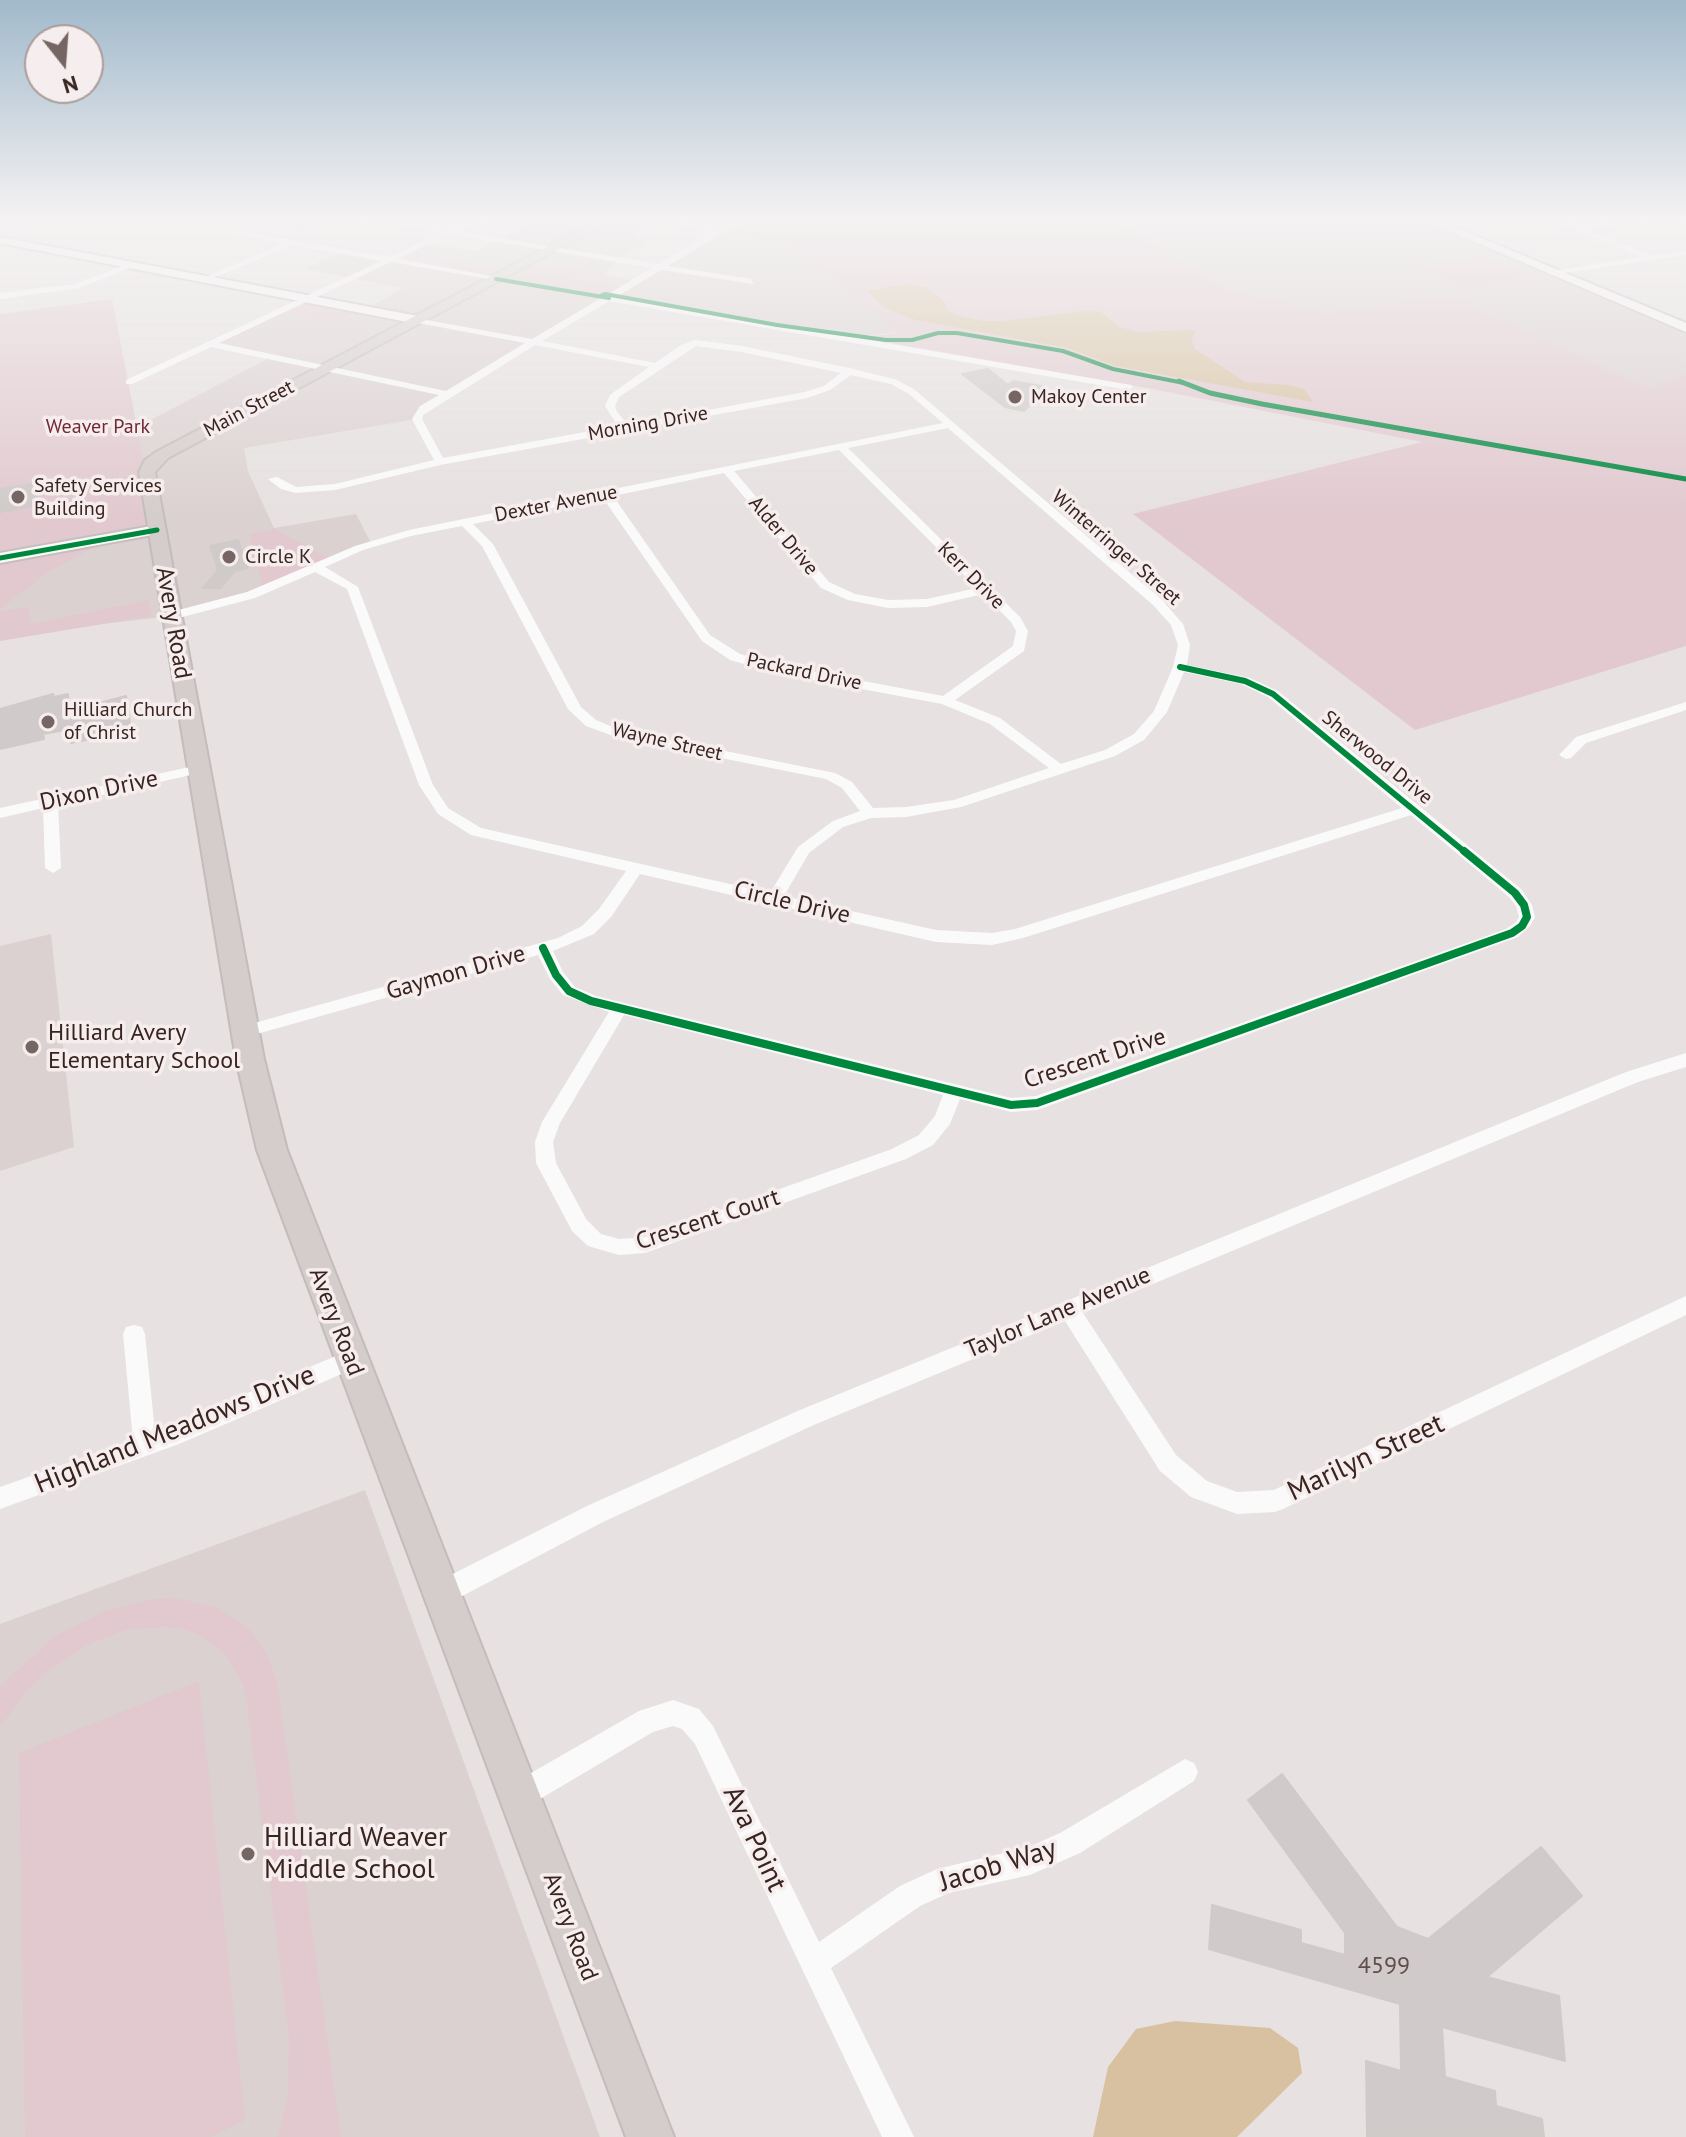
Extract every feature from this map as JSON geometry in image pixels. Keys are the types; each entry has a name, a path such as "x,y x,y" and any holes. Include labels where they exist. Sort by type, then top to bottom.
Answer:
{"main road":[{"path":"406,318 418,320"},
{"name":"Main Street","path":"147,472 151,463 162,455 422,318"},
{"path":"1661,318 1686,328"},
{"name":"Avery Road","path":"147,472 260,1110 272,1150 650,2137"},
{"path":"0,558 157,530"}],"street":[{"path":"129,382 270,318"},
{"path":"440,462 417,419 418,414 575,318"},
{"path":"724,318 1128,387"},
{"path":"418,320 656,366"},
{"name":"Winterringer Street","path":"656,366 695,343 728,346 894,382 912,392 1157,602 1177,624 1184,645 1180,667 1160,712 1139,737 1110,753 956,804 906,812 869,813 827,830 803,850 775,899"},
{"path":"213,345 448,394"},
{"path":"625,428 612,413 610,406 615,395 656,366"},
{"name":"Morning Drive","path":"273,479 296,490 322,490 440,462 818,392 851,371"},
{"name":"Dexter Avenue","path":"171,616 251,595 359,548 409,533 950,425"},
{"name":"Kerr Drive","path":"841,447 1016,620 1022,631 1019,648 945,701"},
{"name":"Alder Drive","path":"727,470 825,585 852,597 888,604 927,603 985,590"},
{"name":"Packard Drive","path":"606,494 706,638 735,657 776,669 945,701 995,721 1046,757 1060,771"},
{"name":"Wayne Street","path":"465,522 487,544 575,709 591,723 616,733 830,776 847,785 869,813"},
{"name":"Circle Drive","path":"317,568 352,587 426,785 443,811 476,832 936,936 992,939 1414,809"},
{"name":"Sherwood Drive","path":"1180,667 1245,681 1273,694 1515,893 1524,905 1527,917"},
{"path":"1566,755 1581,740 1686,706"},
{"path":"1668,711 1686,722"},
{"name":"Dixon Drive","path":"0,813 199,769"},
{"path":"50,802 53,868"},
{"name":"Gaymon Drive","path":"246,1031 543,948 588,930 605,913 636,868"},
{"name":"Crescent Drive","path":"543,948 556,975 569,991 619,1009 1011,1105 1037,1103 1512,933 1522,926 1527,917"},
{"name":"Crescent Court","path":"619,1009 551,1122 544,1142 546,1163 579,1225 595,1240 619,1247 645,1245 899,1154 926,1140 943,1119 953,1092"},
{"name":"Taylor Lane Avenue","path":"442,1593 595,1514 794,1423 1632,1077 1686,1060"},
{"name":"Marilyn Street","path":"1069,1309 1168,1463 1199,1489 1237,1503 1275,1501 1686,1305"},
{"path":"134,1334 145,1447"},
{"name":"Highland Meadows Drive","path":"0,1498 145,1447 350,1360"},
{"name":"Ava Point","path":"520,1795 648,1720 673,1713 690,1718 704,1735 898,2137"},
{"name":"Jacob Way","path":"813,1963 910,1896 947,1879 1030,1861 1070,1843 1185,1772"}],"shaded area":[{"path":"270,318 576,318 424,408 417,419 244,448 248,471 274,528 356,514 372,545 297,577 171,616 6,635 0,611 0,558 137,427 271,357 213,345"},
{"path":"728,318 1648,318 1686,334 1686,471 942,329 845,337"},
{"path":"909,318 1003,321 1029,318 1108,318 1119,327 1139,332 1189,330 1196,332 1191,340 1195,349 1245,382 1304,389 1313,402 1116,366 1068,348"},
{"name":"Hilliard Avery Elementary School","path":"51,934 74,1147 0,1171 0,946"},
{"name":"Hilliard Weaver Middle School","path":"365,1490 600,2137 0,2137 0,1624"},
{"path":"1175,2021 1270,2028 1298,2048 1302,2073 1237,2137 1093,2137 1108,2067 1136,2029"}],"green space":[{"name":"Weaver Park","path":"0,318 116,318 157,530 112,538 48,572 0,609"},
{"path":"310,318 344,318 335,322"},
{"path":"881,318 1496,318 1649,389 1686,374 1686,646 1415,730 1133,514 1422,442 1147,388 891,343 872,336 900,333"},
{"path":"274,529 329,558 263,586 249,534"},
{"path":"149,600 151,616 0,641 0,611 28,607 31,624"},
{"path":"176,1598 218,1608 249,1629 265,1650 277,1681 341,2137 278,2137 288,2095 289,2039 247,1704 243,1685 226,1655 200,1635 183,1629 126,1630 85,1646 46,1673 28,1690 0,1727 0,1686 55,1636 104,1611 153,1599"},
{"path":"199,1681 245,2120 211,2137 25,2137 19,1753"}],"building":[{"name":"Makoy Center","path":"988,369 1008,385 1013,381 1047,387 1024,411 1005,407 962,374"},
{"name":"Safety Services Building","path":"36,483 38,505 0,512 0,489"},
{"name":"Circle K","path":"238,540 248,568 235,571 220,588 203,588 218,570 210,546"},
{"name":"Hilliard Church of Christ","path":"53,694 54,697 68,694 69,711 126,696 131,731 71,743 70,729 43,734 44,739 0,749 0,709"},
{"path":"1282,1774 1397,1927 1428,1939 1541,1847 1582,1896 1487,1977 1559,1996 1565,2061 1442,2027 1445,2077 1495,2091 1496,2106 1542,2119 1544,2137 1367,2137 1366,2061 1401,2071 1400,2004 1209,1949 1212,1905 1301,1930 1301,1943 1345,1955 1345,1933 1248,1800"}],"cycle path":[{"path":"737,318 886,340 912,340 938,333 957,333 1063,351 1113,369 1174,379 1210,393 1262,404 1686,479"},
{"path":"0,558 157,530"},
{"path":"543,948 556,975 569,991 591,1001 1011,1105 1037,1103 1512,933 1522,926 1527,917 1524,905 1515,893 1273,694 1245,681 1180,667"}],"place":[{"name":"Makoy Center","path":"1015,397"},
{"name":"Safety Services Building","path":"18,497"},
{"name":"Circle K","path":"229,557"},
{"name":"Hilliard Church of Christ","path":"48,722"},
{"name":"Hilliard Avery Elementary School","path":"32,1047"},
{"name":"Hilliard Weaver Middle School","path":"248,1854"}]}
